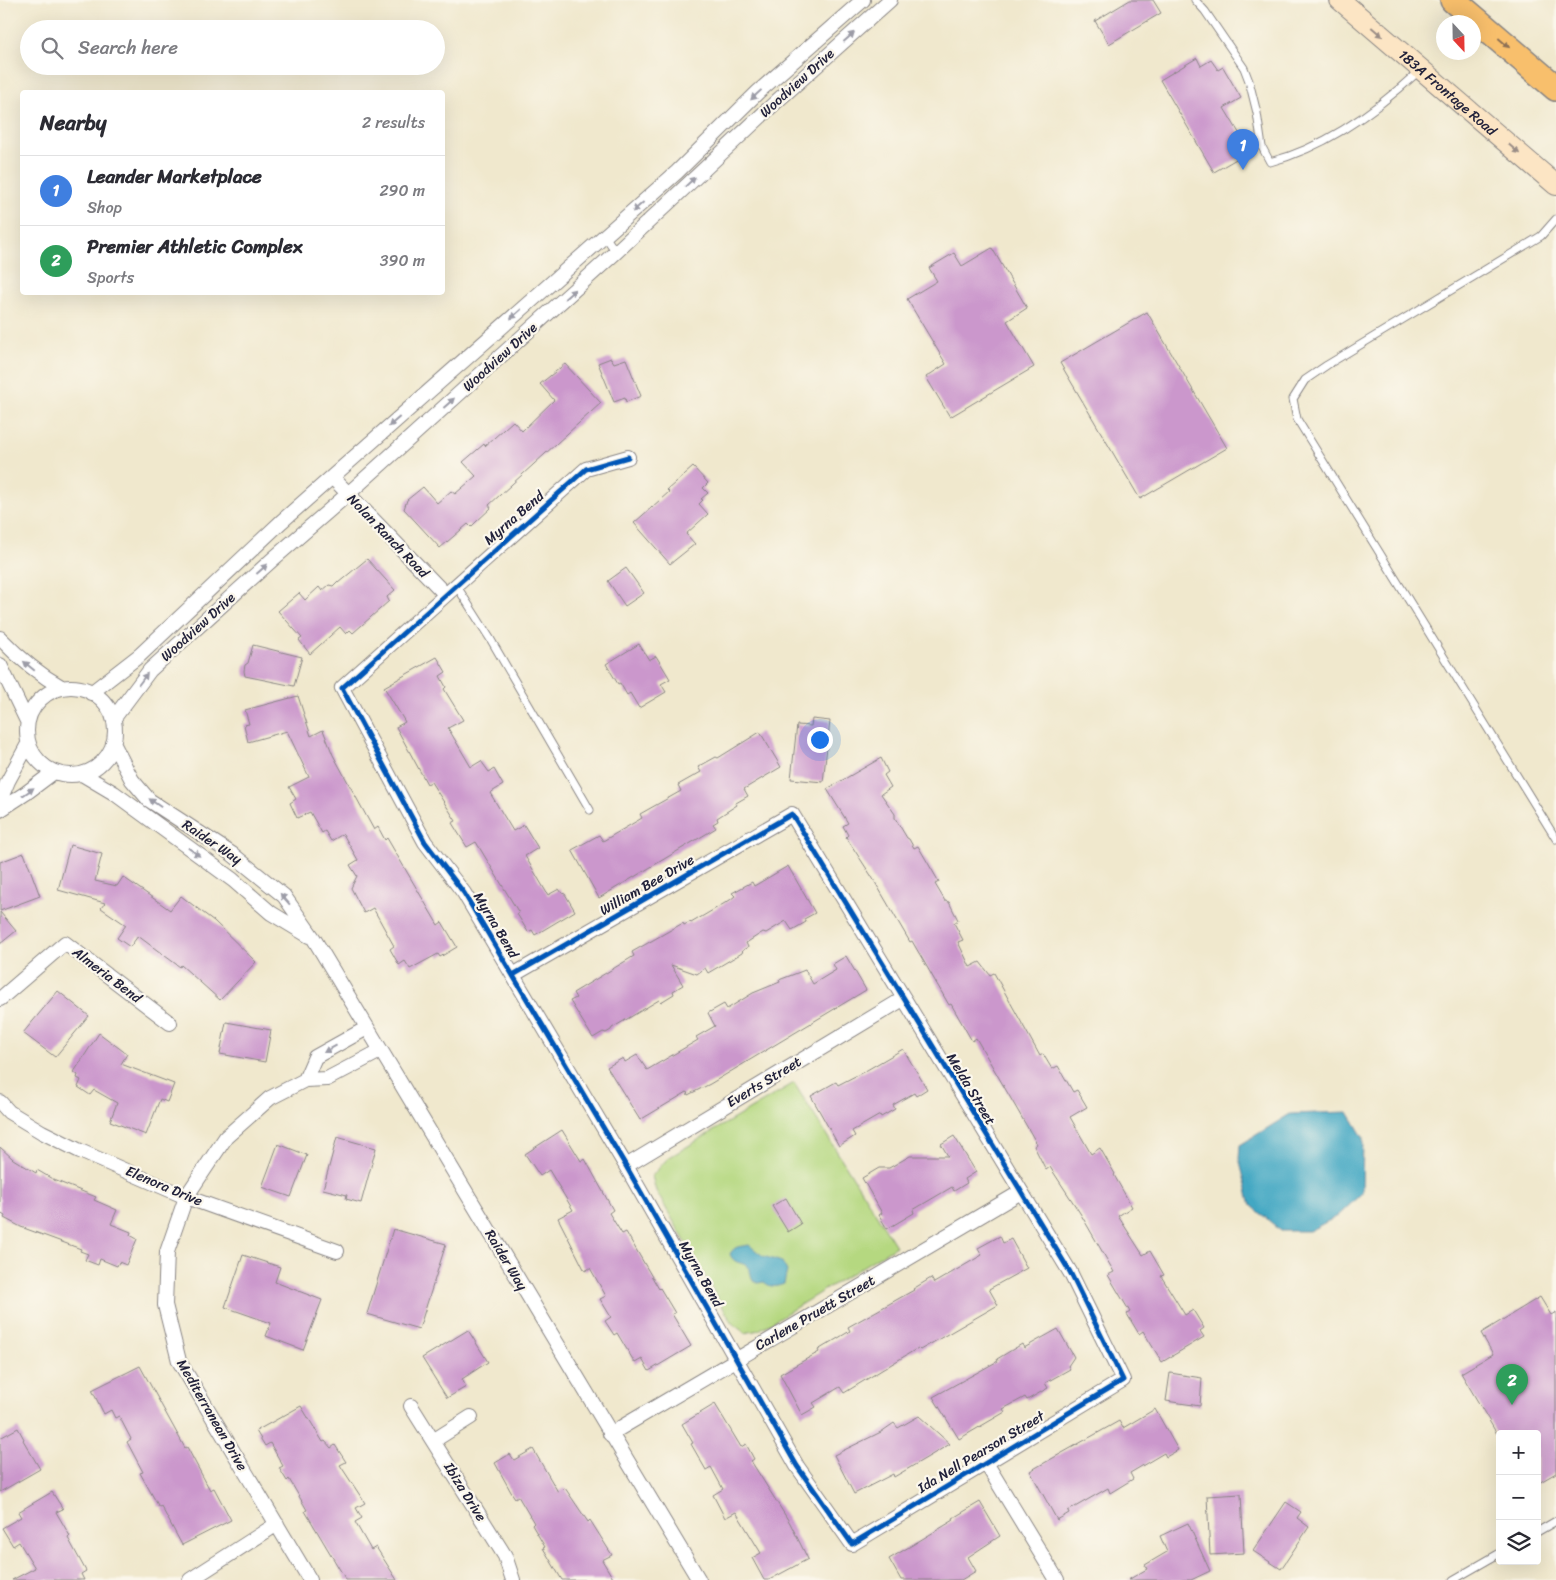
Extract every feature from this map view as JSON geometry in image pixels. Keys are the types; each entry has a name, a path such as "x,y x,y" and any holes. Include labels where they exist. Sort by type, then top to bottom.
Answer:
{"highway":[{"path":"1454,0 1556,88"}],"main road":[{"name":"183A Frontage Road","path":"1340,0 1556,185"}],"street":[{"name":"Woodview Drive","path":"91,692 140,655 281,522 677,172 758,92 863,0"},
{"name":"Woodview Drive","path":"114,718 150,670 616,252 804,76 890,0"},
{"name":"Myrna Bend","path":"628,457 586,469 342,688 425,842 464,893 626,1166 797,1466 852,1544"},
{"name":"Nolan Ranch Road","path":"332,477 445,594"},
{"path":"0,638 17,656 39,674 63,688"},
{"path":"0,665 27,721 28,744 42,765 54,772 68,775 82,774 96,767 101,762 113,743 114,718 103,702 91,692 77,688 63,688 49,693 38,702 27,721"},
{"name":"Raider Way","path":"113,743 132,780 149,800 232,854 284,896 314,939 699,1580"},
{"path":"0,800 28,744"},
{"path":"0,810 54,772"},
{"name":"Raider Way","path":"82,774 121,798 233,880 271,913 314,939"},
{"name":"William Bee Drive","path":"513,975 792,814"},
{"name":"Melda Street","path":"792,814 1070,1272 1123,1380"},
{"name":"Almeria Bend","path":"0,999 65,943 170,1023"},
{"name":"Everts Street","path":"626,1166 903,999"},
{"path":"366,1028 315,1057 305,1080 327,1079 380,1051"},
{"name":"Mediterranean Drive","path":"305,1080 270,1098 226,1137 186,1197 167,1252 165,1305 179,1361 310,1580"},
{"name":"Elenora Drive","path":"0,1102 9,1112 42,1132 186,1197 337,1251"},
{"name":"Carlene Pruett Street","path":"610,1434 1021,1192"},
{"name":"Ida Nell Pearson Street","path":"852,1544 1123,1380"},
{"name":"Ibiza Drive","path":"412,1406 505,1556 513,1580"},
{"path":"433,1441 472,1417"},
{"path":"986,1463 1057,1580"},
{"path":"190,1580 277,1524"}],"lane":[{"path":"1195,0 1205,11 1244,68 1258,113 1262,147 1270,162 1289,157 1334,135 1390,97 1421,69"},
{"path":"809,48 821,61"},
{"path":"792,63 804,76"},
{"path":"1556,219 1541,236 1327,365 1305,380 1293,398 1297,419 1556,839"},
{"path":"605,236 616,252"},
{"path":"456,584 491,640 590,810"},
{"path":"1541,1530 1556,1521"},
{"path":"1453,1580 1496,1555"}],"green space":[{"path":"794,1083 896,1246 759,1330 745,1333 732,1323 656,1191 652,1176 668,1158"}],"water":[{"path":"1348,1112 1363,1137 1362,1193 1338,1216 1309,1231 1281,1231 1251,1205 1239,1159 1240,1145 1290,1114"},
{"path":"749,1245 763,1256 782,1262 787,1271 784,1284 774,1286 764,1282 758,1283 753,1281 747,1266 736,1262 732,1258 730,1254 734,1249"}],"building":[{"path":"1130,0 1153,0 1161,13 1109,44 1095,21"},
{"path":"1197,58 1201,66 1211,60 1218,70 1223,67 1241,98 1224,108 1250,151 1214,172 1160,80"},
{"path":"992,248 1027,308 1007,321 1034,367 950,417 926,377 946,364 907,299 937,281 929,268 954,253 962,266"},
{"path":"1147,312 1227,448 1140,499 1060,363"},
{"path":"611,358 614,363 626,359 641,396 626,402 625,398 614,402 598,363"},
{"path":"565,364 601,403 489,505 491,508 471,527 468,524 440,548 404,509 407,500 423,487 437,503 451,491 455,494 476,476 463,462 484,444 485,446 513,421 522,431 554,400 540,384"},
{"path":"693,467 708,483 703,488 708,493 701,499 703,500 699,504 708,514 686,534 695,544 670,564 634,523 669,492 667,490"},
{"path":"367,559 395,590 387,597 389,601 353,633 350,630 346,634 340,627 310,654 299,640 302,638 278,611 299,593 305,600 319,587 322,591 329,585 333,586"},
{"path":"626,568 644,593 625,606 608,581"},
{"path":"639,644 649,660 656,656 670,679 661,684 666,692 639,708 630,693 627,695 620,683 618,684 606,664"},
{"path":"253,645 302,657 294,686 245,676 245,665 248,663"},
{"path":"437,657 446,672 440,676 446,687 444,689 463,720 448,728 471,767 481,761 489,772 494,769 503,785 490,793 513,831 524,825 538,848 525,856 548,895 559,889 565,894 575,911 535,935 532,930 528,932 517,914 519,913 476,842 467,847 452,823 456,821 431,782 427,784 396,727 405,722 384,687"},
{"path":"298,696 311,736 323,730 333,755 374,830 378,827 385,840 387,838 438,925 442,922 457,947 440,957 438,954 410,969 405,961 399,965 390,949 394,946 373,908 364,913 351,888 357,876 350,865 358,860 343,834 331,841 325,831 322,833 310,812 297,818 290,803 296,799 289,787 309,777 287,731 248,742 244,725 249,724 245,710"},
{"path":"812,719 830,721 823,782 791,779 797,725 811,726"},
{"path":"760,732 781,767 744,789 748,796 717,818 718,821 713,824 716,828 599,898 572,850 599,835 603,841 642,818 640,814 681,791 678,785 701,772 698,767 716,757 718,758"},
{"path":"881,758 888,772 884,775 891,787 881,794 895,814 895,818 907,838 914,848 918,846 939,882 935,884 945,901 949,902 958,920 954,923 963,940 958,942 970,967 980,962 990,975 994,973 1040,1056 1043,1054 1052,1069 1058,1066 1073,1092 1077,1090 1087,1107 1070,1117 1091,1154 1100,1148 1132,1207 1118,1216 1143,1255 1150,1251 1164,1275 1161,1276 1185,1315 1193,1310 1204,1328 1200,1331 1204,1337 1162,1362 1143,1331 1139,1334 1127,1314 1130,1312 1108,1275 1114,1272 1080,1213 1050,1167 1046,1170 1034,1146 1037,1144 976,1038 972,1041 951,1004 949,1005 912,941 910,942 846,837 848,835 843,826 848,823 827,789"},
{"path":"70,845 102,854 95,881 117,886 123,877 170,910 181,896 214,921 256,962 220,1000 181,965 180,967 138,936 130,947 117,938 126,925 101,908 105,903 58,890"},
{"path":"24,853 40,896 0,911 0,862"},
{"path":"788,866 815,913 804,919 806,922 792,930 786,921 766,933 763,932 746,943 748,947 742,953 708,973 705,968 697,974 671,965 683,985 673,991 674,994 661,1002 659,1000 606,1033 603,1032 593,1038 570,1001 576,998 573,993 634,956 632,952 683,923 684,925 691,923 730,900 735,896 732,893 752,882 754,886"},
{"path":"0,912 16,931 0,944"},
{"path":"846,956 866,990 710,1084 688,1095 687,1092 640,1120 607,1067 623,1058 625,1062 637,1055 647,1070 698,1040 696,1037 715,1026 708,1013 724,1004 727,1009 753,993 780,982 779,980 805,970 813,984 836,970 833,964"},
{"path":"58,991 89,1016 55,1057 23,1033"},
{"path":"226,1022 271,1030 265,1062 220,1054"},
{"path":"99,1033 127,1054 121,1064 174,1084 167,1102 160,1099 146,1135 110,1121 117,1103 94,1090 90,1095 78,1087 81,1080 77,1078 78,1075 74,1072"},
{"path":"903,1049 927,1089 916,1096 914,1093 893,1105 895,1109 852,1131 855,1136 839,1146 811,1096 836,1082 838,1085"},
{"path":"562,1130 581,1161 585,1159 613,1210 609,1213 622,1234 626,1232 675,1313 672,1314 691,1346 649,1371 642,1359 635,1363 617,1333 614,1335 605,1321 611,1317 600,1299 606,1296 590,1268 585,1271 558,1218 573,1210 549,1170 540,1176 525,1154"},
{"path":"954,1136 976,1172 965,1179 967,1183 954,1191 952,1187 913,1210 914,1213 887,1229 879,1215 882,1213 862,1178 879,1168 889,1168 910,1156 948,1156 941,1144"},
{"path":"337,1137 376,1148 361,1203 346,1199 347,1195 323,1189"},
{"path":"278,1144 307,1155 291,1197 262,1187"},
{"path":"0,1147 13,1159 36,1173 37,1170 54,1180 96,1197 94,1200 117,1210 111,1224 131,1232 130,1235 137,1239 126,1265 119,1262 117,1266 100,1259 98,1265 85,1260 88,1254 80,1251 81,1249 21,1227 4,1218 5,1216 0,1213"},
{"path":"786,1198 801,1224 788,1232 772,1206"},
{"path":"393,1229 446,1244 419,1329 367,1314"},
{"path":"1000,1236 1003,1243 1011,1239 1027,1268 989,1289 998,1305 920,1350 918,1348 844,1393 840,1387 813,1403 816,1407 802,1415 780,1374 819,1352 818,1350 850,1331 848,1327 914,1290 931,1278 934,1283 982,1255 978,1248"},
{"path":"243,1255 280,1267 275,1282 322,1300 303,1350 266,1336 271,1323 225,1307"},
{"path":"1540,1297 1551,1315 1556,1312 1556,1473 1541,1482 1541,1430 1496,1430 1496,1432 1461,1373 1493,1354 1481,1333"},
{"path":"1058,1329 1074,1357 1068,1366 1070,1369 1045,1383 1048,1388 1027,1400 1025,1397 1003,1409 1005,1412 959,1439 933,1397 998,1361 997,1359 1022,1344 1024,1348"},
{"path":"468,1330 488,1362 462,1379 466,1387 447,1398 422,1358"},
{"path":"140,1366 185,1448 187,1447 210,1490 214,1488 231,1520 182,1545 161,1506 159,1507 140,1473 143,1472 127,1442 131,1439 119,1416 115,1418 111,1410 104,1414 92,1390"},
{"path":"1170,1373 1202,1378 1200,1406 1166,1401"},
{"path":"715,1404 741,1447 746,1444 754,1459 751,1461 790,1523 808,1559 769,1580 764,1580 752,1558 761,1553 736,1512 725,1518 713,1495 723,1489 711,1467 706,1470 682,1424"},
{"path":"301,1406 323,1442 325,1441 331,1448 335,1445 346,1462 340,1465 365,1503 356,1508 362,1518 355,1522 371,1550 376,1547 397,1580 346,1580 305,1511 307,1510 289,1479 287,1481 279,1468 283,1466 270,1443 265,1446 256,1431"},
{"path":"1155,1409 1178,1450 1166,1457 1164,1453 1130,1473 1133,1479 1110,1493 1108,1488 1068,1511 1069,1513 1057,1520 1030,1471 1119,1421 1123,1428"},
{"path":"919,1416 950,1444 894,1477 893,1474 854,1494 834,1455 881,1432 894,1423 898,1428"},
{"path":"18,1428 40,1469 0,1492 0,1438"},
{"path":"533,1449 558,1492 565,1488 588,1522 590,1520 612,1555 602,1560 614,1580 562,1580 543,1548 545,1547 532,1525 534,1523 518,1496 515,1498 511,1492 495,1463 510,1454 514,1460"},
{"path":"52,1492 63,1509 56,1512 70,1536 68,1538 86,1571 81,1574 84,1580 12,1580 35,1568 19,1542 13,1546 2,1528 21,1517 18,1512"},
{"path":"1241,1494 1244,1553 1210,1555 1207,1496"},
{"path":"980,1502 1000,1536 968,1557 976,1571 961,1580 901,1580 889,1559"},
{"path":"1286,1502 1301,1512 1297,1518 1309,1527 1281,1569 1253,1551"},
{"path":"1188,1523 1210,1571 1191,1580 1128,1580 1147,1569 1145,1565 1167,1552 1160,1536"}],"cycle path":[{"path":"513,975 792,814 1070,1272 1123,1380 852,1544 797,1466 626,1166 464,893 425,842 342,688 586,469 628,457"}],"place":[{"name":"Leander Marketplace","path":"1243,170"},
{"name":"Premier Athletic Complex","path":"1512,1405"}]}
